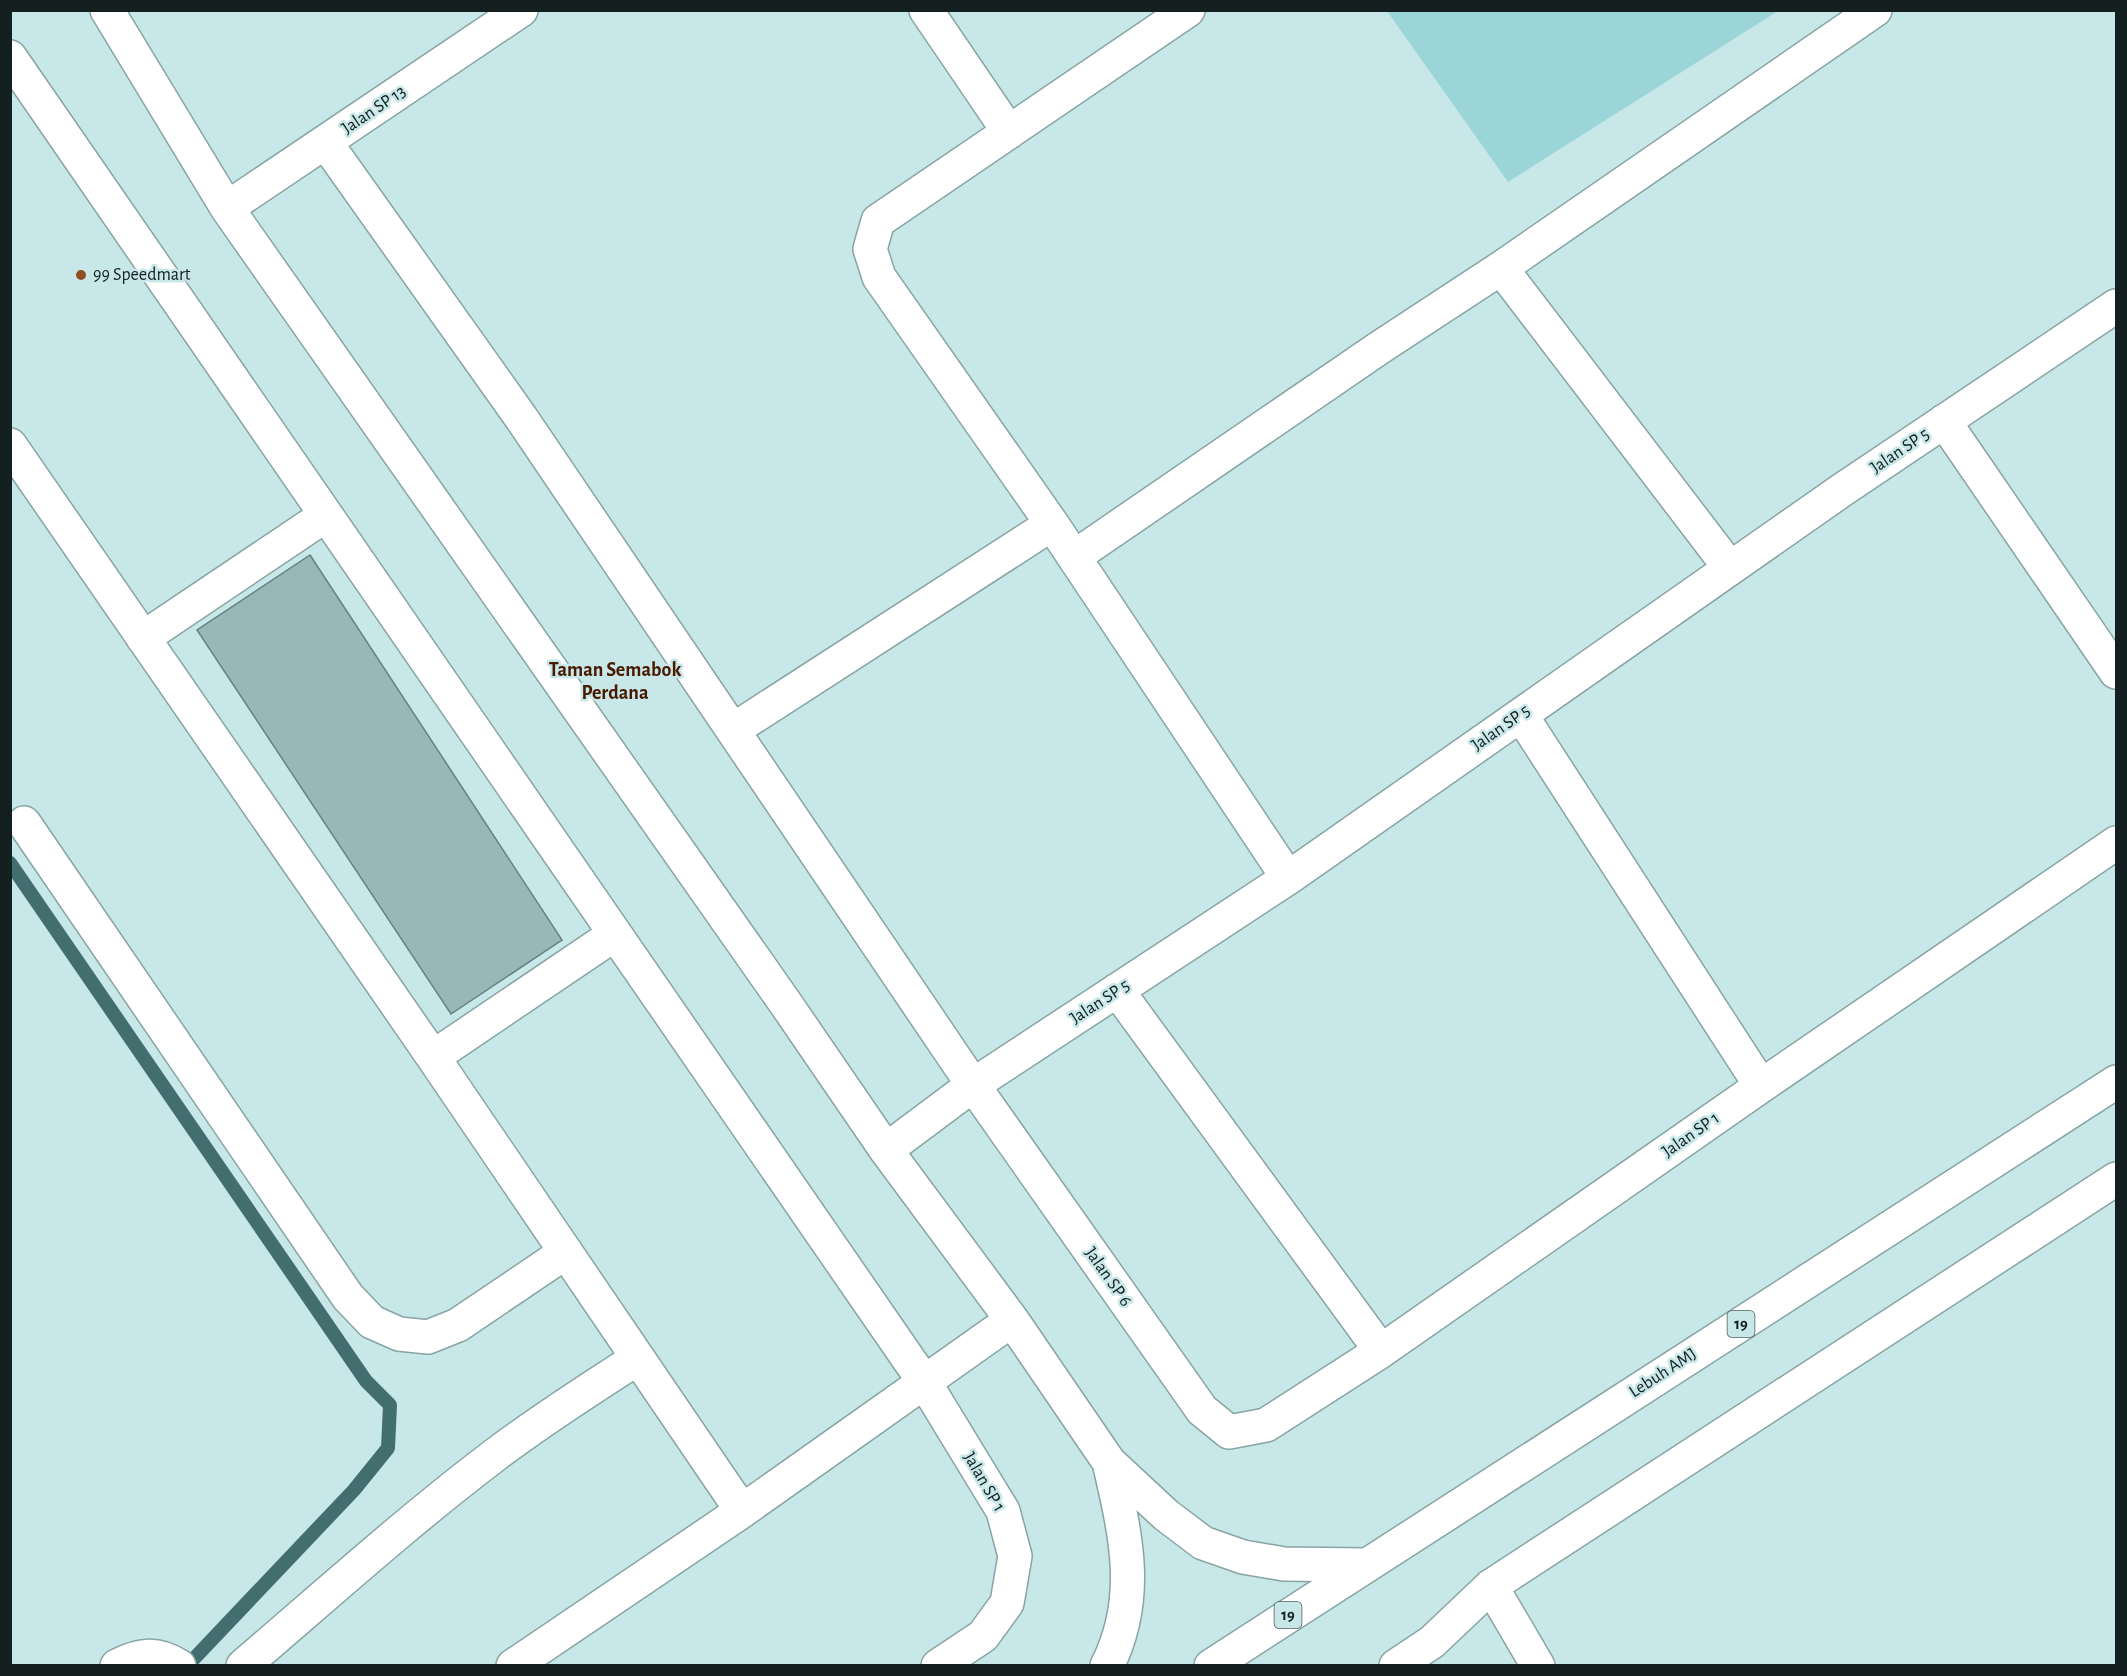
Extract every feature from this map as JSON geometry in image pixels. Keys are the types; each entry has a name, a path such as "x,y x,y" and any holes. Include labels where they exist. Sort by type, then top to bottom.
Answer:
{"main road":[{"path":"106,10 227,208 779,994 885,1150 1012,1320 1109,1462 1166,1515 1203,1543 1244,1557 1284,1564 1365,1565"},
{"name":"Jalan SP 13","path":"227,208 521,10"},
{"path":"926,10 1010,132"},
{"path":"1188,10 878,221 870,249 879,277 1052,524 1288,878"},
{"path":"1074,557 1379,348 1501,268 1875,10"},
{"name":"Jalan SP 1","path":"10,57 925,1383 1003,1511 1015,1556 1006,1603 983,1636 938,1665"},
{"path":"326,143 522,419 973,1085"},
{"path":"1501,268 1730,568"},
{"name":"Jalan SP 5","path":"885,1150 973,1085 1288,878 1730,568 2116,306"},
{"path":"1944,421 2116,672"},
{"path":"10,445 567,1252 742,1511"},
{"path":"143,638 326,515"},
{"path":"733,730 1052,524"},
{"path":"1521,715 1761,1086"},
{"path":"24,823 348,1297 372,1322 399,1334 428,1336 458,1325 567,1252"},
{"name":"Jalan SP 1","path":"1266,1425 1381,1351 1761,1086 2116,843"},
{"path":"433,1057 615,934"},
{"path":"1117,990 1381,1351"},
{"name":"Lebuh AMJ","path":"1211,1665 2116,1082"},
{"name":"Jalan SP 6","path":"973,1085 1202,1410 1228,1432 1266,1425"},
{"path":"1396,1665 1432,1642 1491,1586 2116,1179"},
{"path":"513,1665 742,1511 1012,1320"},
{"path":"243,1665 494,1455 558,1409 638,1358"},
{"path":"1107,1665 1115,1650 1128,1590 1125,1535 1109,1462"},
{"path":"1491,1586 1538,1665"},
{"path":"117,1665 147,1656 173,1661"}],"shaded area":[{"path":"1387,11 1778,11 1508,182"}],"building":[{"path":"310,555 562,940 451,1014 197,630"}],"waterway":[{"path":"10,863 366,1381 390,1405 388,1448 354,1490 187,1666"}],"place":[{"name":"99 Speedmart","path":"81,275"}],"district":[{"name":"Taman Semabok Perdana","path":"615,682"}]}
